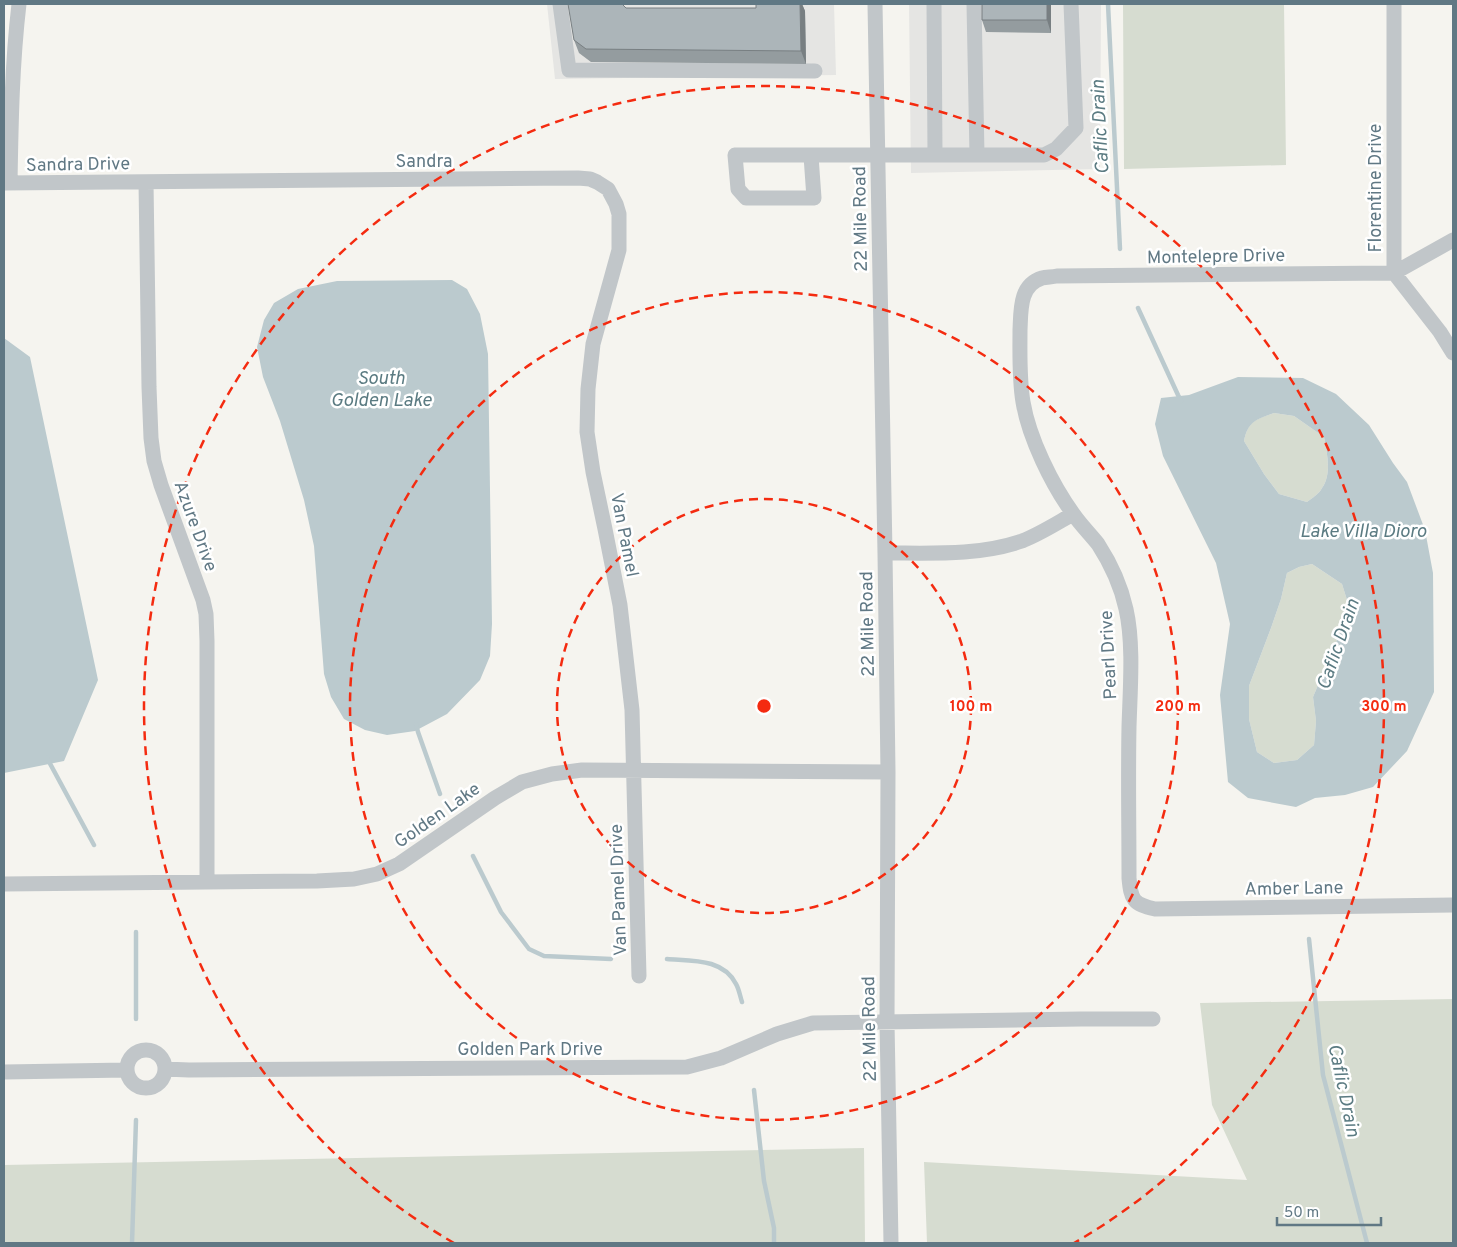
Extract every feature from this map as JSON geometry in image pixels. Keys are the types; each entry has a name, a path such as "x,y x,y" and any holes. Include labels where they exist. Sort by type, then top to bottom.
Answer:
{"street":[{"path":"7,183 15,38 19,4"},
{"path":"560,4 569,70 815,71"},
{"name":"22 Mile Road","path":"875,4 885,553 888,772 887,1022 892,1243"},
{"path":"934,4 935,155"},
{"path":"974,4 977,155"},
{"path":"811,156 814,198 746,198 738,189 735,155 1044,155 1056,149 1076,128 1071,4"},
{"name":"Florentine Drive","path":"1394,4 1394,272 1440,332 1453,353"},
{"name":"Sandra","path":"146,182 590,179 608,189 619,214 619,250 612,276"},
{"name":"Sandra Drive","path":"7,183 146,182"},
{"name":"Azure Drive","path":"146,182 149,387 154,461 206,614 208,882"},
{"name":"Montelepre Drive","path":"1020,340 1021,306 1025,291 1031,284 1042,278 1057,276 1394,272 1453,240"},
{"name":"Van Pamel","path":"612,276 594,344 588,388 587,432 593,472 620,604 632,710 634,804"},
{"name":"Pearl Drive","path":"1020,340 1022,399 1029,427 1050,476 1073,514 1097,543 1111,564 1127,611 1130,633 1129,878 1130,889 1136,903"},
{"path":"885,553 979,551 1004,546 1037,534 1073,514"},
{"name":"Golden Lake","path":"4,884 354,879 376,874 399,864 495,798 522,782 552,774 582,770 888,772"},
{"name":"Van Pamel Drive","path":"634,804 639,976"},
{"name":"Amber Lane","path":"1136,903 1140,906 1155,909 1453,905"},
{"name":"Golden Park Drive","path":"165,1069 687,1067 721,1058 777,1034 813,1023 1153,1019"},
{"path":"140,1050 154,1051 159,1054 166,1065 165,1076 157,1086 144,1089 130,1080 127,1070 132,1056 140,1050"},
{"path":"4,1072 127,1070"}],"shaded area":[{"path":"547,4 834,4 836,75 555,79"},
{"path":"909,4 1101,4 1100,169 911,173"},
{"path":"1123,4 1284,4 1286,165 1124,169"},
{"path":"1274,413 1294,416 1324,437 1328,463 1327,476 1321,490 1307,502 1279,494 1244,441 1248,429 1254,422"},
{"path":"1312,564 1342,584 1347,600 1343,626 1313,697 1316,721 1314,745 1297,760 1274,763 1257,752 1249,719 1249,686 1281,599 1287,573 1299,567"},
{"path":"1453,999 1453,1243 927,1243 924,1162 1247,1180 1212,1105 1200,1003"},
{"path":"864,1148 865,1243 4,1243 4,1165"}],"water":[{"name":"South Golden Lake","path":"452,280 467,289 480,314 488,354 492,624 490,656 480,680 447,714 415,731 387,735 365,730 344,719 331,697 324,674 314,546 304,500 280,421 263,377 257,347 264,320 274,303 298,289 337,281"},
{"path":"4,338 30,357 98,680 64,761 4,773"},
{"name":"Lake Villa Dioro","path":"1238,377 1303,378 1336,394 1369,425 1407,482 1425,530 1433,573 1434,692 1407,751 1373,787 1345,795 1315,798 1296,807 1248,798 1228,782 1220,695 1230,624 1216,563 1163,456 1155,424 1161,398 1189,395","holes":["1274,413 1294,416 1324,437 1328,463 1327,476 1321,490 1307,502 1279,494 1244,441 1248,429 1254,422","1312,564 1342,584 1347,600 1343,626 1313,697 1316,721 1314,745 1297,760 1274,763 1257,752 1249,719 1249,686 1281,599 1287,573 1299,567"]}],"building":[{"path":"568,4 622,4 626,8 756,8 756,4 800,4 801,51 586,49 574,40"},
{"path":"982,4 1047,4 1047,20 982,20"}],"waterway":[{"name":"Caflic Drain","path":"1108,4 1120,249"},
{"name":"Caflic Drain","path":"1138,308 1181,401"},
{"path":"416,724 440,794"},
{"path":"47,758 94,845"},
{"path":"473,856 501,912 529,949 544,956 611,959"},
{"path":"136,932 136,1019"},
{"name":"Caflic Drain","path":"1309,939 1323,1075 1367,1243"},
{"path":"667,959 706,962 723,969 736,984 742,1002"},
{"path":"754,1090 764,1181 774,1228 774,1243"},
{"path":"132,1243 136,1120"}]}
